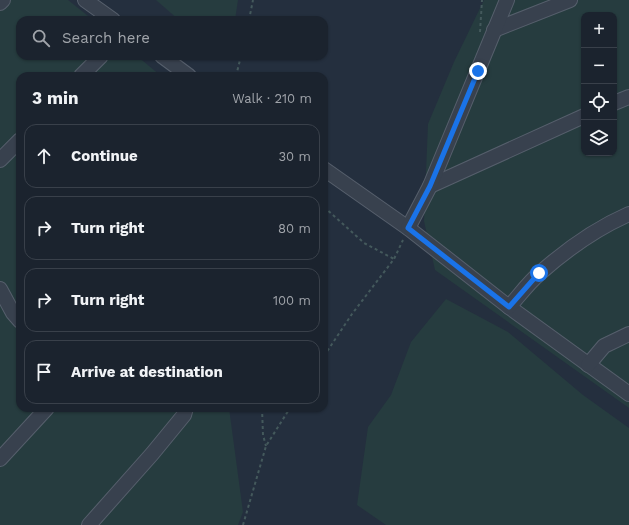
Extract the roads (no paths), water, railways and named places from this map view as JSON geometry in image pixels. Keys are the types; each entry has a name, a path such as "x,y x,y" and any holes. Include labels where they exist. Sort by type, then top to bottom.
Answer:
{"street":[{"path":"0,3 3,0"},
{"path":"85,0 107,16"},
{"path":"408,228 430,186 507,0"},
{"path":"494,30 570,0"},
{"path":"85,72 96,60"},
{"path":"167,60 184,72"},
{"path":"617,102 629,97"},
{"path":"430,186 581,117"},
{"path":"0,160 16,144"},
{"path":"328,172 408,228 509,307 629,394"},
{"path":"509,307 539,273 586,238 629,214"},
{"path":"0,288 16,316"},
{"path":"588,365 604,346 629,334"},
{"path":"0,459 43,412"},
{"path":"89,525 152,454 185,412"}]}
